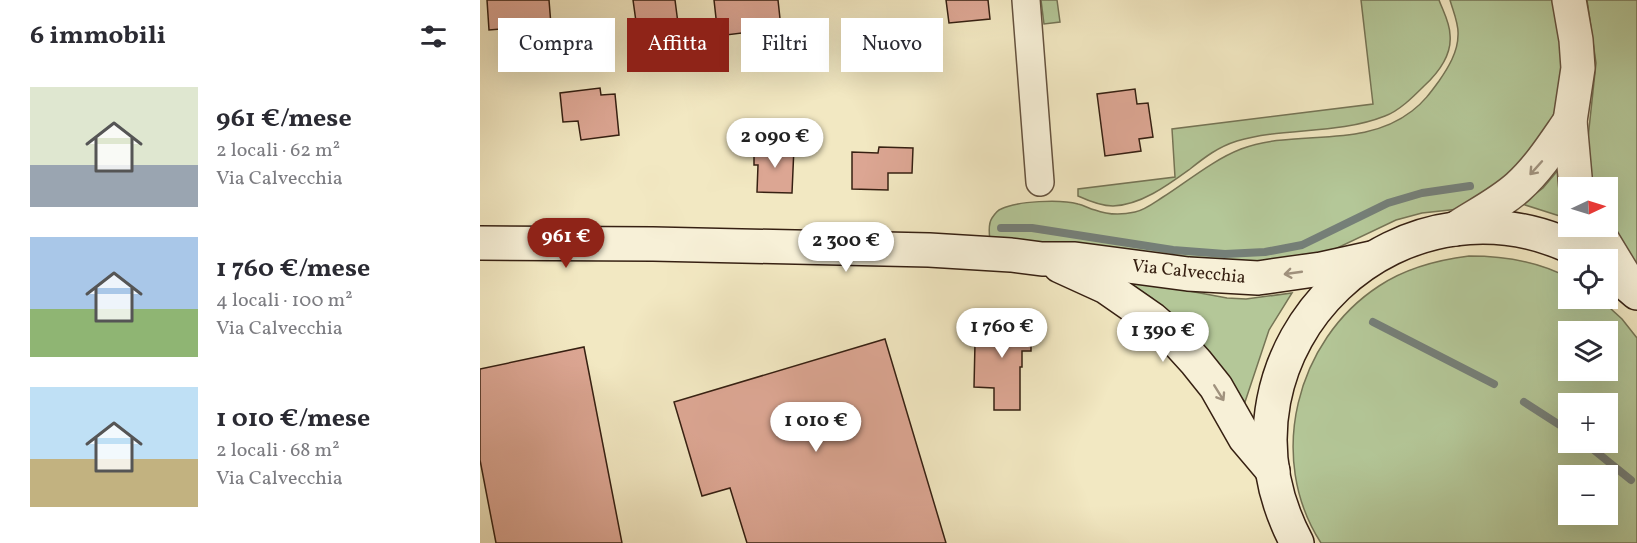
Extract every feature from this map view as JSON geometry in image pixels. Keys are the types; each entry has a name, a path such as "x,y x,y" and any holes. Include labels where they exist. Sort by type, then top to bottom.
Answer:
{"main road":[{"path":"1569,0 1578,68 1570,121 1575,177"},
{"path":"1455,229 1518,187 1540,165 1570,121"},
{"path":"1297,543 1283,513 1273,471 1270,432 1273,406 1280,374 1290,350 1306,321 1326,296 1350,273 1371,258 1405,241 1430,233 1471,227 1496,227 1532,232 1576,249"},
{"path":"1600,237 1625,283"},
{"name":"Via Calvecchia","path":"480,243 855,248 1075,259 1188,274 1258,278 1322,269 1371,258"},
{"name":"Via Calvecchia","path":"1042,259 1106,287 1152,319 1176,340 1216,387 1245,438 1273,471"}],"street":[{"path":"1026,0 1040,182"}],"green space":[{"path":"1041,0 1057,0 1060,22 1044,24"},
{"path":"1361,0 1439,0 1446,17 1450,42 1443,63 1415,95 1401,107 1385,116 1348,126 1274,134 1230,143 1163,187 1134,202 1109,206 1078,196 1078,189 1175,177 1172,129 1373,104"},
{"path":"1450,0 1552,0 1561,48 1561,84 1555,111 1545,136 1526,163 1459,209 1422,213 1396,220 1314,259 1289,266 990,240 989,226 992,218 999,210 1008,206 1039,202 1070,202 1110,214 1135,212 1150,206 1211,165 1241,149 1284,140 1350,135 1393,123 1423,101 1452,60 1458,41 1458,31"},
{"path":"1587,0 1637,0 1637,265 1617,237 1618,177 1588,177 1586,157 1596,63"},
{"path":"1559,169 1561,177 1558,177 1558,215 1522,204 1543,188"},
{"path":"1469,256 1508,258 1545,267 1558,272 1558,309 1611,309 1637,338 1637,543 1321,543 1304,510 1295,475 1293,439 1298,403 1310,369 1327,337 1350,309 1389,280 1434,263"},
{"path":"1124,279 1227,298 1246,299 1292,293 1269,330 1245,402 1172,316 1152,298"}],"building":[{"path":"487,0 549,0 550,18 498,18 498,29 489,30"},
{"path":"633,0 675,0 677,18 636,18"},
{"path":"714,0 778,0 780,18 741,18 741,33 729,35 729,18 716,18"},
{"path":"946,0 988,0 990,19 949,23"},
{"path":"600,88 601,95 615,94 619,135 581,140 578,121 563,122 560,93"},
{"path":"1135,89 1137,104 1148,103 1153,137 1139,139 1141,151 1105,156 1097,94"},
{"path":"754,146 794,147 792,193 757,192 758,165 754,165"},
{"path":"879,147 913,148 912,173 888,173 888,190 852,189 852,152 878,153"},
{"path":"982,318 1022,318 1022,321 1031,322 1031,351 1022,351 1022,367 1020,367 1020,410 994,410 994,388 974,387 975,343 981,342"},
{"path":"885,339 946,543 747,543 730,488 702,496 674,402"},
{"path":"584,347 622,543 496,543 480,460 480,369"}],"waterway":[{"path":"1001,228 1032,228 1173,250 1225,254 1265,252 1302,245 1388,203 1422,193 1470,186"},
{"path":"1373,322 1494,384"},
{"path":"1524,402 1558,424"},
{"path":"1598,453 1631,480"}]}
